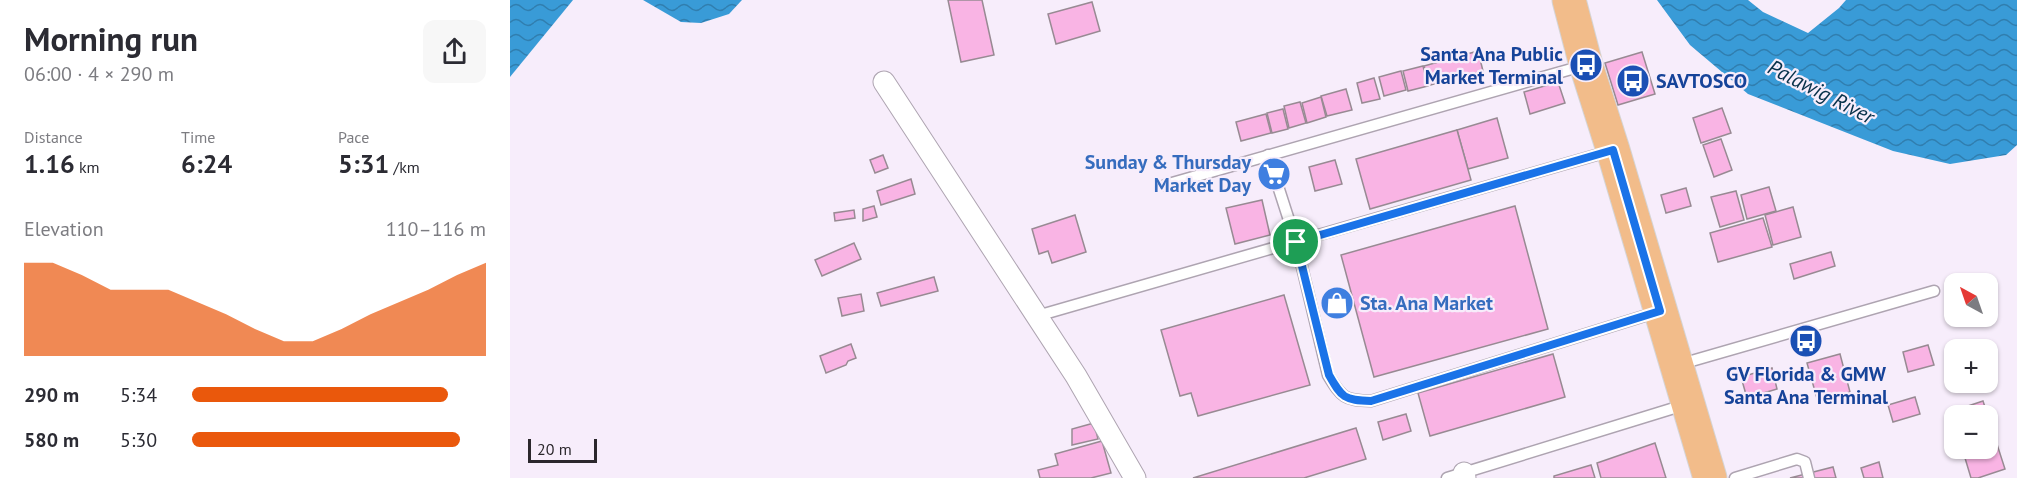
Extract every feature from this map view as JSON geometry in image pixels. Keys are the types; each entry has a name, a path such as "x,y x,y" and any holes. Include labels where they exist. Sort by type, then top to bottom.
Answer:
{"main road":[{"path":"1569,0 1586,65 1710,478"}],"street":[{"path":"884,82 1076,376 1135,478"}],"lane":[{"path":"1165,185 1586,65"},
{"path":"1037,316 1613,150"},
{"path":"1268,155 1296,242 1329,375 1338,391 1351,401 1371,401 1660,311"},
{"path":"1676,365 1934,291"},
{"path":"1459,476 1687,405"},
{"path":"1734,478 1797,459 1805,462 1809,478"}],"water":[{"path":"510,0 573,0 510,77"},
{"path":"643,0 742,0 729,14 701,23 681,22"},
{"name":"Palawig River","path":"1657,0 1748,0 1763,12 1808,33 1846,0 2017,0 2017,145 2006,155 1950,164 1893,151 1748,94 1690,45"}],"building":[{"path":"948,0 982,0 994,55 961,62"},
{"path":"1092,2 1100,31 1056,44 1048,14"},
{"path":"1478,51 1483,71 1430,85 1424,66"},
{"path":"1642,52 1655,94 1618,105 1605,63"},
{"path":"1423,66 1428,86 1408,91 1403,71"},
{"path":"1401,71 1406,90 1384,96 1379,77"},
{"path":"1374,78 1380,99 1362,103 1357,83"},
{"path":"1558,82 1565,103 1530,114 1524,92"},
{"path":"1346,89 1352,110 1327,116 1321,96"},
{"path":"1321,97 1326,117 1307,123 1302,103"},
{"path":"1300,102 1306,123 1289,128 1284,106"},
{"path":"1722,108 1731,133 1701,143 1693,118"},
{"path":"1283,109 1288,129 1272,133 1267,113"},
{"path":"1266,114 1271,133 1241,141 1236,122"},
{"path":"1497,118 1508,158 1468,169 1457,130"},
{"path":"1457,130 1471,180 1370,209 1356,159"},
{"path":"1721,139 1732,170 1714,177 1703,145"},
{"path":"883,155 888,168 875,173 870,160"},
{"path":"1335,160 1342,184 1315,191 1309,167"},
{"path":"911,179 915,194 881,205 877,191"},
{"path":"1769,187 1776,211 1747,219 1741,195"},
{"path":"1686,188 1691,206 1666,213 1661,195"},
{"path":"1736,191 1744,220 1720,227 1711,197"},
{"path":"1262,200 1270,235 1235,244 1226,208"},
{"path":"874,206 877,217 863,221 863,209"},
{"path":"1515,206 1548,329 1374,377 1341,255"},
{"path":"1793,207 1801,237 1773,245 1765,215"},
{"path":"854,210 855,218 835,221 834,213"},
{"path":"1075,215 1086,252 1052,263 1048,251 1039,254 1032,229"},
{"path":"1763,218 1772,247 1718,262 1710,233"},
{"path":"854,243 861,259 822,276 815,260"},
{"path":"1831,252 1835,266 1794,279 1790,264"},
{"path":"934,277 938,291 881,306 877,293"},
{"path":"861,294 864,311 842,316 838,298"},
{"path":"1284,295 1310,385 1198,416 1191,393 1180,396 1161,330"},
{"path":"851,344 856,358 826,373 820,356"},
{"path":"1928,345 1934,365 1908,372 1903,352"},
{"path":"1553,354 1565,397 1430,436 1418,393"},
{"path":"1840,354 1850,392 1818,402 1807,363"},
{"path":"1772,368 1777,389 1747,398 1741,377"},
{"path":"1915,397 1920,414 1893,422 1888,405"},
{"path":"1983,401 1984,405 1971,405"},
{"path":"1406,414 1411,431 1383,440 1378,422"},
{"path":"1094,423 1098,439 1072,445 1072,429"},
{"path":"1356,428 1366,459 1304,478 1193,478"},
{"path":"1102,441 1111,473 1091,478 1040,478 1038,470 1058,465 1055,454"},
{"path":"1655,443 1666,478 1601,478 1597,463"},
{"path":"1998,447 2005,469 1971,478 1965,459 1998,459"},
{"path":"1879,462 1883,478 1864,478 1861,468"},
{"path":"1591,465 1595,478 1554,478 1554,476"},
{"path":"1833,467 1836,478 1790,478"}],"place":[{"name":"Santa Ana Public Market Terminal","path":"1586,65"},
{"name":"SAVTOSCO","path":"1633,81"},
{"name":"Sunday & Thursday Market Day","path":"1274,174"},
{"name":"Sta. Ana Market","path":"1337,303"},
{"name":"GV Florida & GMW Santa Ana Terminal","path":"1806,341"}],"route":[{"path":"1613,150 1660,311 1371,401 1351,401 1338,391 1329,375 1296,242 1613,150"}]}
